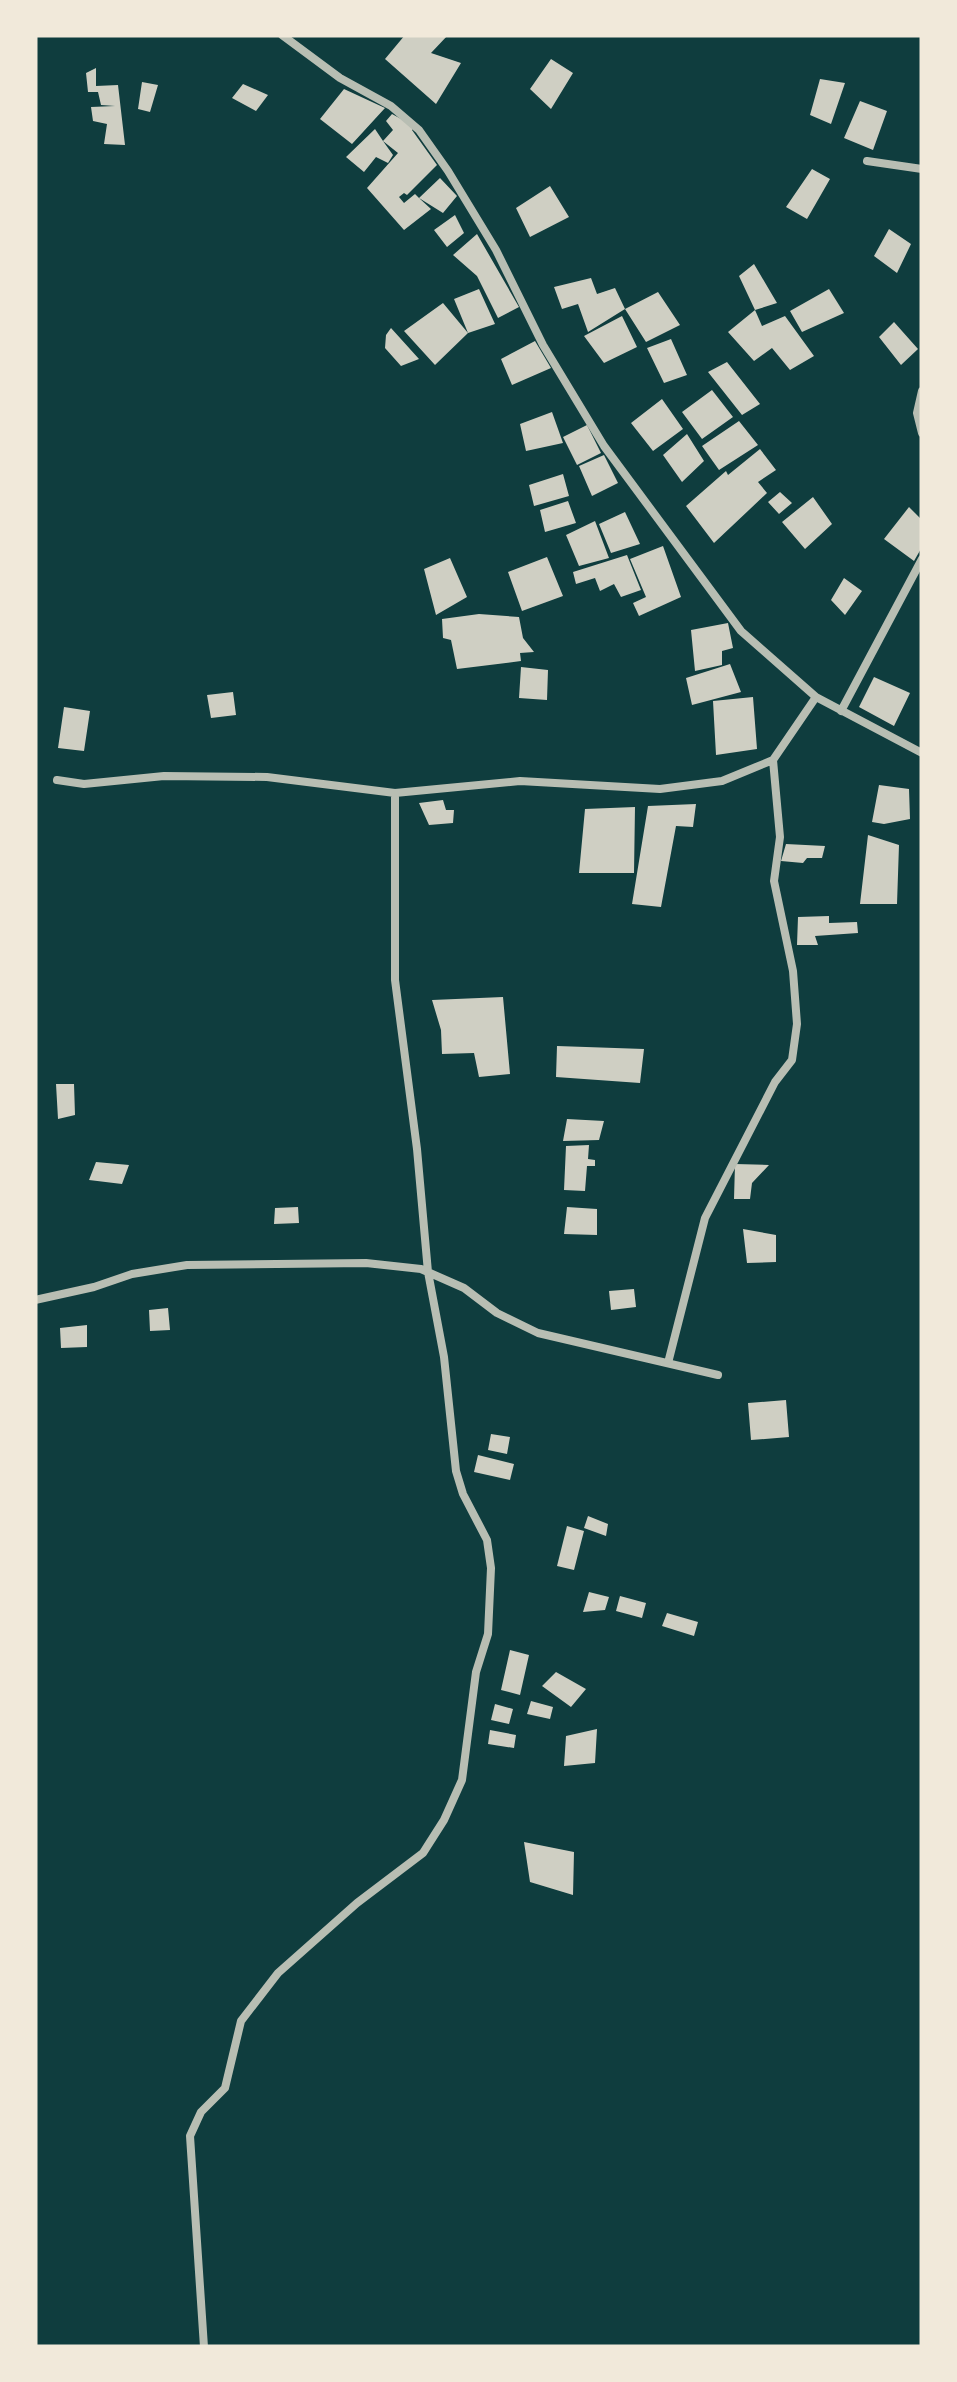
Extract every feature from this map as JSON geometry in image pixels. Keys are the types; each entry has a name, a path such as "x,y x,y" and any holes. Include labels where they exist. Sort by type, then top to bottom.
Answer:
{"street":[{"path":"282,35 340,78 391,106 419,130 496,250 544,345 604,446 741,630 816,697 922,753"},
{"path":"866,161 922,169"},
{"path":"922,392 917,413 922,433"},
{"path":"841,711 922,559"},
{"path":"57,780 84,784 164,776 267,777 395,793 520,781 660,789 722,781 773,760 816,697"},
{"path":"668,1363 706,1218 775,1082 792,1060 797,1024 793,972 774,881 780,838 773,760"},
{"path":"204,2347 190,2136 201,2112 225,2088 242,2021 278,1973 357,1903 423,1853 462,1780 476,1672 488,1634 491,1568 487,1540 463,1494 456,1471 444,1357 428,1272 396,980 395,793"},
{"path":"35,1300 132,1274 187,1265 366,1263 428,1272 464,1288 497,1314 538,1333 718,1375"}],"building":[{"path":"405,35 448,35 431,53 461,63 436,104 385,59"},
{"path":"551,59 573,73 551,109 530,89"},
{"path":"96,68 96,86 118,85 125,145 104,144 107,124 93,121 91,107 115,106 101,105 98,92 88,92 86,73"},
{"path":"820,79 845,83 831,124 810,115"},
{"path":"142,82 158,85 150,112 138,109"},
{"path":"243,84 268,95 256,111 232,98"},
{"path":"344,89 385,108 352,144 320,119"},
{"path":"860,101 887,111 873,150 844,138"},
{"path":"392,114 414,126 412,130 437,165 407,195 399,197 404,203 415,194 431,209 404,230 367,188 398,153 383,141 393,130 386,121"},
{"path":"375,129 393,155 388,163 376,157 364,172 346,157"},
{"path":"812,169 830,179 807,219 786,207"},
{"path":"440,178 457,196 443,213 419,198"},
{"path":"550,186 569,217 530,237 516,208"},
{"path":"455,215 464,233 447,247 434,230"},
{"path":"889,229 911,244 897,273 874,256"},
{"path":"477,234 519,307 498,318 477,276 453,255"},
{"path":"754,264 777,303 755,310 739,276"},
{"path":"591,278 597,294 615,288 625,309 588,332 578,304 562,309 554,287"},
{"path":"479,289 495,324 468,333 454,299"},
{"path":"829,289 844,313 802,332 790,311"},
{"path":"658,292 680,325 646,342 625,309"},
{"path":"443,303 468,333 435,365 404,331"},
{"path":"755,310 762,326 785,316 814,356 790,370 772,348 754,361 728,332"},
{"path":"622,316 637,347 604,363 584,336"},
{"path":"894,322 918,349 901,365 879,337"},
{"path":"391,328 419,359 401,366 385,348"},
{"path":"671,339 687,375 664,383 647,348"},
{"path":"535,341 551,368 512,385 501,359"},
{"path":"727,362 760,404 742,415 708,372"},
{"path":"712,390 733,417 702,439 682,412"},
{"path":"662,399 683,429 653,451 631,423"},
{"path":"552,412 563,443 526,451 520,424"},
{"path":"739,421 758,445 719,470 702,446"},
{"path":"587,425 601,453 577,465 563,437"},
{"path":"687,434 704,461 682,482 663,455"},
{"path":"760,449 776,470 758,482 767,493 714,543 686,506 726,471 728,475"},
{"path":"604,455 618,483 592,496 579,466"},
{"path":"563,474 569,496 534,506 529,485"},
{"path":"780,492 792,503 779,514 768,502"},
{"path":"813,497 832,524 805,549 782,522"},
{"path":"568,501 576,523 545,532 540,510"},
{"path":"909,507 922,520 922,547 914,561 884,539"},
{"path":"625,512 640,544 611,553 599,524"},
{"path":"595,521 609,558 579,566 566,535"},
{"path":"663,546 681,597 639,616 633,603 646,597 630,559"},
{"path":"627,555 641,590 621,597 614,584 600,591 595,578 576,584 573,572"},
{"path":"547,557 563,596 522,611 508,572"},
{"path":"450,558 467,597 436,615 424,569"},
{"path":"844,578 862,591 845,615 831,600"},
{"path":"479,614 519,617 523,638 534,652 520,653 521,661 457,669 451,640 443,638 442,619"},
{"path":"728,623 733,648 722,651 722,665 695,671 691,630"},
{"path":"730,664 741,692 692,705 686,678"},
{"path":"521,667 548,670 547,700 519,698"},
{"path":"874,677 910,693 894,726 859,707"},
{"path":"233,692 236,715 211,718 207,695"},
{"path":"753,697 757,749 716,755 713,701"},
{"path":"64,707 90,711 84,751 58,748"},
{"path":"879,785 909,789 910,819 872,822"},
{"path":"443,800 446,810 454,810 453,823 429,825 419,803"},
{"path":"696,804 693,827 676,826 661,907 632,904 648,806"},
{"path":"635,807 634,873 579,873 585,809"},
{"path":"868,835 899,845 897,904 860,904"},
{"path":"786,844 825,846 822,858 807,858 803,863 781,861"},
{"path":"829,916 829,923 857,922 858,933 815,936 818,945 797,945 798,917"},
{"path":"503,997 510,1074 479,1077 474,1053 442,1054 441,1030 432,1000"},
{"path":"557,1046 644,1049 640,1083 556,1077"},
{"path":"56,1084 74,1084 75,1115 58,1119"},
{"path":"567,1119 604,1121 599,1140 563,1141"},
{"path":"589,1145 588,1159 595,1160 595,1166 587,1166 585,1191 564,1190 566,1146"},
{"path":"96,1162 129,1165 122,1184 89,1180"},
{"path":"735,1164 769,1165 752,1183 750,1199 734,1199"},
{"path":"298,1207 299,1223 274,1224 275,1208"},
{"path":"567,1207 597,1209 597,1235 564,1234"},
{"path":"743,1229 776,1235 776,1262 747,1263"},
{"path":"634,1289 636,1307 611,1310 609,1291"},
{"path":"168,1308 170,1330 150,1331 149,1310"},
{"path":"87,1325 87,1347 61,1348 60,1328"},
{"path":"786,1400 789,1437 751,1440 748,1403"},
{"path":"491,1434 510,1437 507,1454 488,1450"},
{"path":"478,1455 514,1464 510,1480 474,1472"},
{"path":"588,1516 608,1524 606,1536 584,1528"},
{"path":"567,1526 584,1531 574,1570 557,1566"},
{"path":"589,1592 609,1597 605,1610 583,1612"},
{"path":"620,1596 646,1603 642,1618 616,1611"},
{"path":"667,1613 698,1622 694,1636 662,1626"},
{"path":"510,1650 529,1655 520,1695 501,1690"},
{"path":"556,1672 586,1689 571,1707 542,1686"},
{"path":"531,1701 553,1707 550,1719 527,1714"},
{"path":"495,1704 513,1709 509,1724 491,1720"},
{"path":"597,1729 595,1763 564,1766 566,1736"},
{"path":"490,1730 516,1735 514,1748 488,1744"},
{"path":"524,1842 574,1852 573,1895 530,1882"}]}
